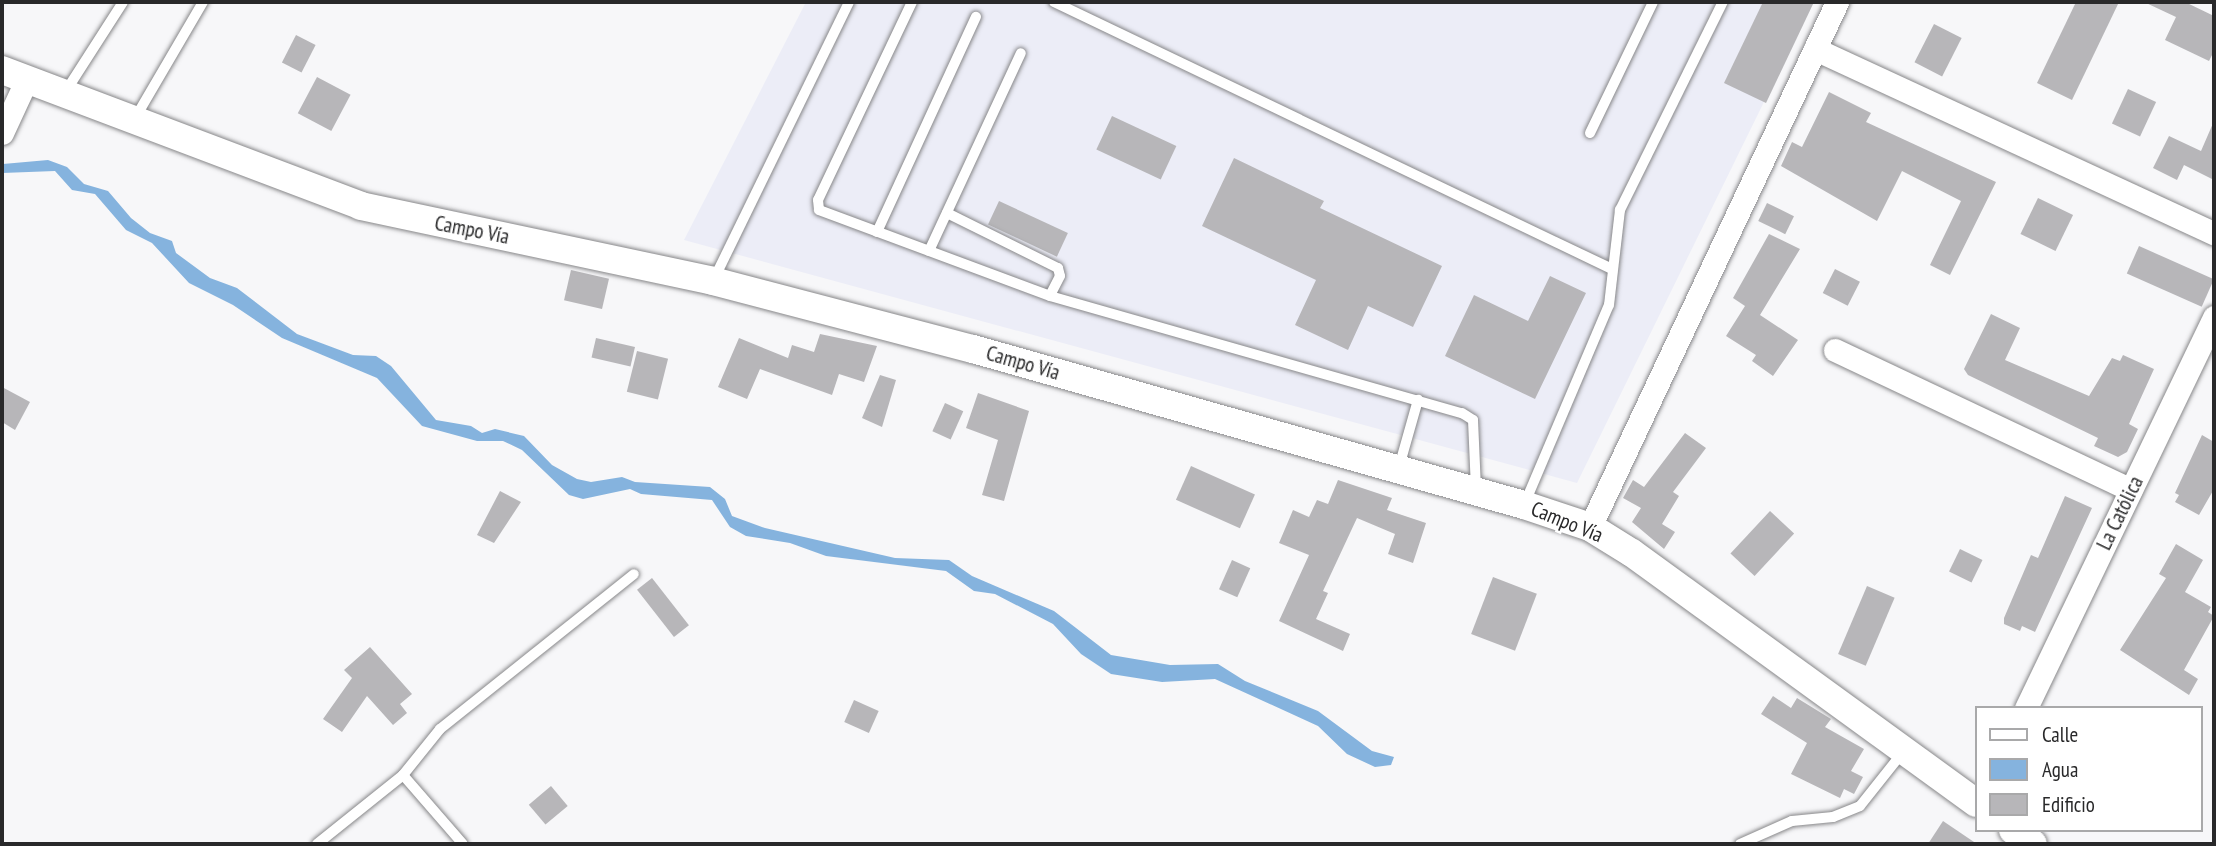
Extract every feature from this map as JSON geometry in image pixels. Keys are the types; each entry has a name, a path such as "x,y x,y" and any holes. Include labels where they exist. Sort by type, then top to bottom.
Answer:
{"street":[{"path":"1590,527 1838,2"},
{"path":"1815,49 2214,233"},
{"name":"Campo Vía","path":"14,75 361,206 713,281 1524,505 1590,527 1974,802"},
{"path":"2,133 14,75"},
{"name":"La Católica","path":"2027,706 2214,317"},
{"path":"1835,350 2131,490"},
{"path":"2016,832 2033,844"}],"lane":[{"path":"64,93 123,2"},
{"path":"134,120 203,2"},
{"path":"713,281 849,2"},
{"path":"912,2 818,200 819,211 1050,296 1418,400 1472,420 1476,492"},
{"path":"1054,2 1609,268"},
{"path":"1590,133 1653,2"},
{"path":"1524,505 1609,305 1609,268 1620,210 1723,2"},
{"path":"877,232 976,17"},
{"path":"929,251 1021,53"},
{"path":"947,213 1059,268 1060,276 1050,296"},
{"path":"1398,470 1418,400"},
{"path":"317,844 403,775 440,729 634,574"},
{"path":"1741,844 1792,821 1833,817 1860,806 1905,750"},
{"path":"403,775 463,844"}],"shaded area":[{"path":"806,2 1813,2 1577,483 684,240"}],"water":[{"path":"48,160 67,167 84,184 108,191 131,218 150,233 172,241 176,253 210,278 237,288 297,334 353,355 376,356 391,366 436,420 471,426 482,433 495,429 524,436 552,465 577,479 591,482 622,477 635,482 710,487 725,499 732,516 765,528 895,558 949,560 972,576 1054,611 1111,655 1170,665 1218,664 1245,681 1318,711 1372,751 1394,757 1391,765 1375,767 1347,754 1318,726 1215,679 1162,682 1111,674 1081,654 1053,624 995,594 974,591 946,571 826,556 790,543 746,536 730,527 712,500 641,494 630,489 583,499 569,495 522,450 503,441 477,441 422,426 377,378 282,338 233,305 189,283 152,243 126,230 95,194 72,190 55,171 2,173 3,164"}],"building":[{"path":"1763,2 1814,2 1766,103 1724,83"},
{"path":"2076,2 2119,2 2072,100 2037,83"},
{"path":"2144,2 2185,2 2214,16 2214,51 2209,61 2165,40 2176,17"},
{"path":"1934,24 1962,38 1942,76 1914,62"},
{"path":"296,35 316,45 302,73 282,63"},
{"path":"317,77 351,95 331,131 298,113"},
{"path":"2128,89 2156,102 2140,137 2112,123"},
{"path":"1829,92 1871,113 1866,122 1996,182 1950,275 1930,265 1961,201 1902,171 1877,221 1781,166 1792,142 1802,147"},
{"path":"1112,116 1176,146 1161,180 1096,150"},
{"path":"2214,121 2214,180 2184,165 2177,180 2153,168 2169,136 2201,151"},
{"path":"1234,158 1324,201 1320,208 1442,266 1413,327 1368,306 1348,350 1295,325 1316,280 1202,226"},
{"path":"2038,198 2073,215 2056,251 2020,234"},
{"path":"999,201 1068,233 1057,257 988,225"},
{"path":"1767,203 1794,216 1785,234 1758,221"},
{"path":"1769,234 1800,249 1760,315 1798,340 1773,376 1752,361 1756,355 1726,336 1745,306 1733,298"},
{"path":"2139,246 2214,279 2202,307 2127,273"},
{"path":"1835,269 1860,282 1848,306 1823,293"},
{"path":"571,270 609,279 602,309 564,300"},
{"path":"1550,276 1586,293 1535,399 1445,356 1474,295 1528,321"},
{"path":"1991,314 2020,328 2005,360 2089,396 2112,358 2120,361 2123,355 2154,369 2129,424 2138,429 2127,452 2118,457 2094,446 2098,438 1968,375 1964,369"},
{"path":"820,334 877,346 864,382 839,374 832,395 760,369 747,399 718,387 739,338 788,358 792,345 814,352"},
{"path":"596,338 635,347 630,366 592,357"},
{"path":"637,351 668,359 658,399 627,392"},
{"path":"880,375 896,380 882,427 862,418"},
{"path":"2,387 30,402 15,430 2,422"},
{"path":"978,393 1029,411 1004,501 982,495 998,440 966,428"},
{"path":"945,403 963,411 951,439 932,431"},
{"path":"1685,433 1706,448 1673,492 1679,496 1662,524 1675,532 1664,549 1632,522 1641,508 1623,498 1633,480 1644,487"},
{"path":"2202,435 2214,442 2214,489 2199,515 2175,502 2179,495 2175,493"},
{"path":"1191,466 1255,494 1240,528 1176,500"},
{"path":"1338,480 1392,498 1387,510 1426,523 1413,563 1388,554 1395,534 1357,518 1323,591 1328,593 1316,619 1350,634 1343,651 1279,621 1309,555 1279,543 1293,510 1309,517 1317,500 1328,504"},
{"path":"500,491 521,502 494,543 477,535"},
{"path":"2065,496 2092,508 2035,632 2022,626 2020,631 2004,624 2004,618 2031,555 2038,558"},
{"path":"1770,511 1794,534 1755,576 1730,553"},
{"path":"2176,544 2203,560 2185,592 2211,607 2208,612 2214,616 2184,670 2198,679 2189,695 2120,650 2166,578 2159,574"},
{"path":"1960,549 1982,560 1972,582 1949,571"},
{"path":"1232,560 1250,568 1237,597 1219,589"},
{"path":"1493,577 1537,594 1515,651 1471,634"},
{"path":"652,578 689,625 674,637 637,590"},
{"path":"1867,586 1895,598 1866,666 1838,654"},
{"path":"370,647 412,694 400,704 407,713 393,725 367,696 342,732 323,719 352,678 344,670"},
{"path":"1773,696 1791,708 1797,698 1831,719 1825,727 1864,749 1851,771 1863,777 1854,794 1844,789 1840,798 1791,774 1807,743 1761,714"},
{"path":"854,700 879,711 869,733 844,722"},
{"path":"551,786 568,806 545,825 529,805"},
{"path":"1943,821 1977,844 1928,844"}]}
